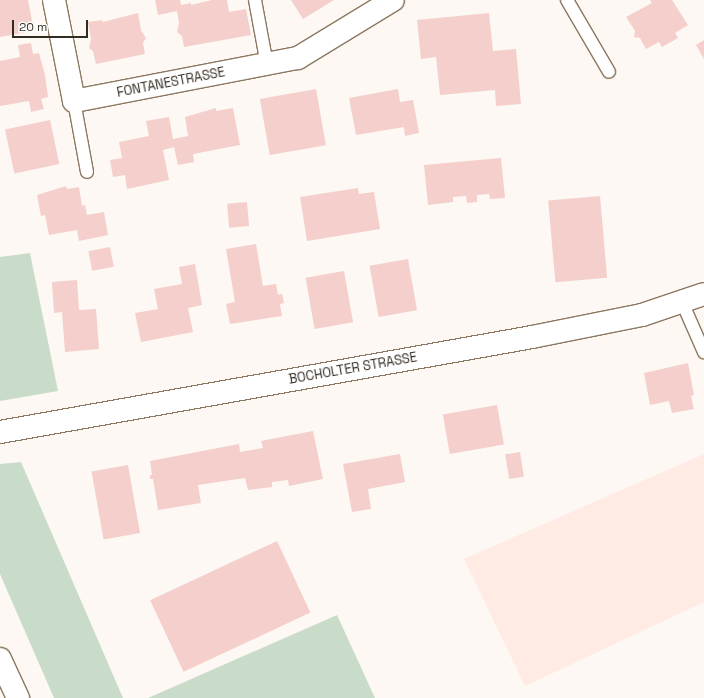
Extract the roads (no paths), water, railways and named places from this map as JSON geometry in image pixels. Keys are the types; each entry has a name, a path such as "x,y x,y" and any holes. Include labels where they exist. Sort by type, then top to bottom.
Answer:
{"street":[{"path":"54,0 74,101"},
{"name":"FONTANESTRASSE","path":"74,101 298,58 393,0"},
{"name":"BOCHOLTER STRASSE","path":"0,432 532,337 642,315 704,294"},
{"path":"0,659 18,698"}],"lane":[{"path":"255,0 267,64"},
{"path":"567,0 609,72"},
{"path":"74,101 86,172"},
{"path":"682,302 704,352"}]}
